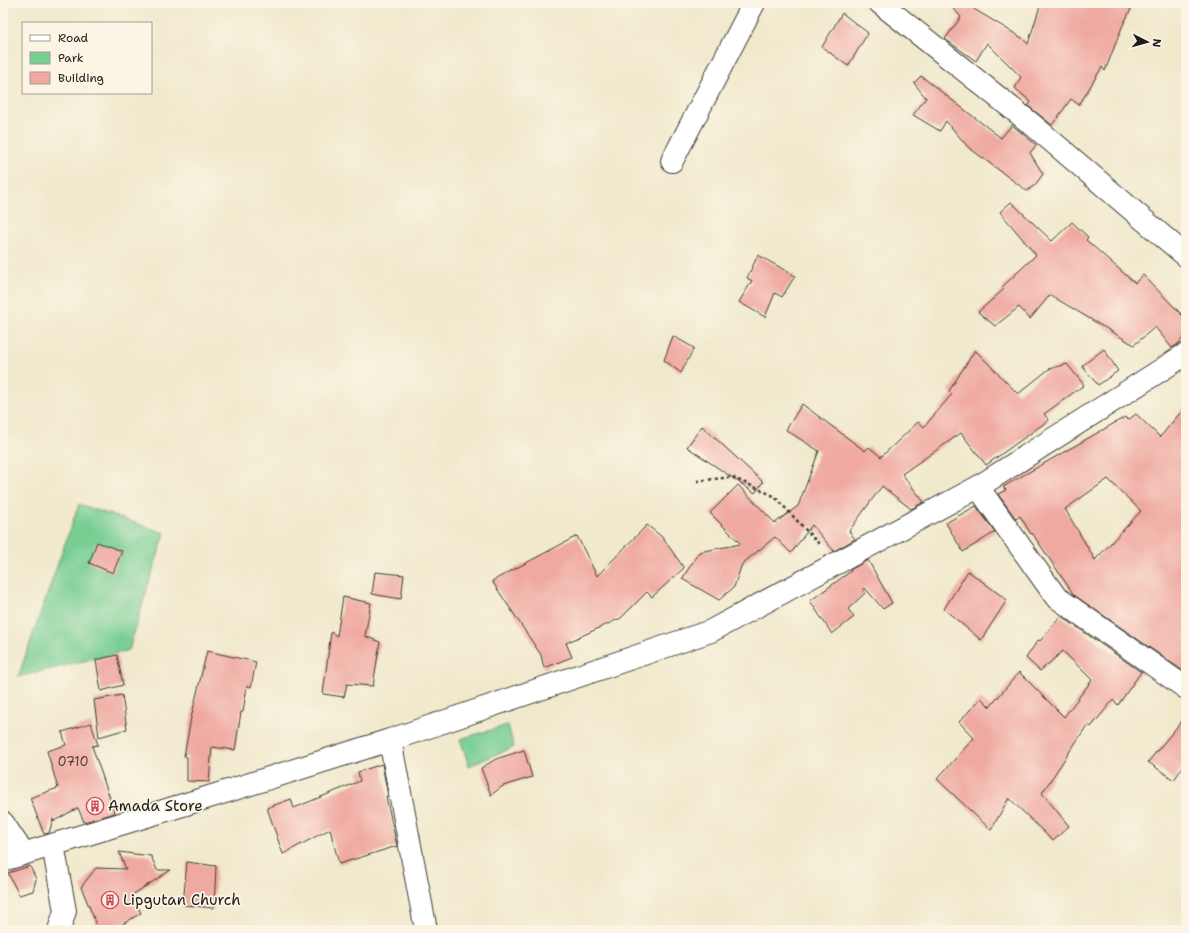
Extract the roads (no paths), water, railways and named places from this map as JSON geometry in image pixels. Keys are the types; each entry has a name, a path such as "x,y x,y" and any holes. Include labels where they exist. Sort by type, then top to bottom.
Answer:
{"street":[{"path":"672,161 754,3"},
{"path":"880,3 1034,126 1186,256"},
{"path":"3,824 13,856 53,845 390,740 711,631 978,487 1186,354"},
{"path":"978,487 1056,597 1186,688"},
{"path":"390,740 426,930"},
{"path":"53,845 65,911 59,930"}],"place":[{"name":"Amada Store","path":"95,806"},
{"name":"Lipgutan Church","path":"110,900"}]}
